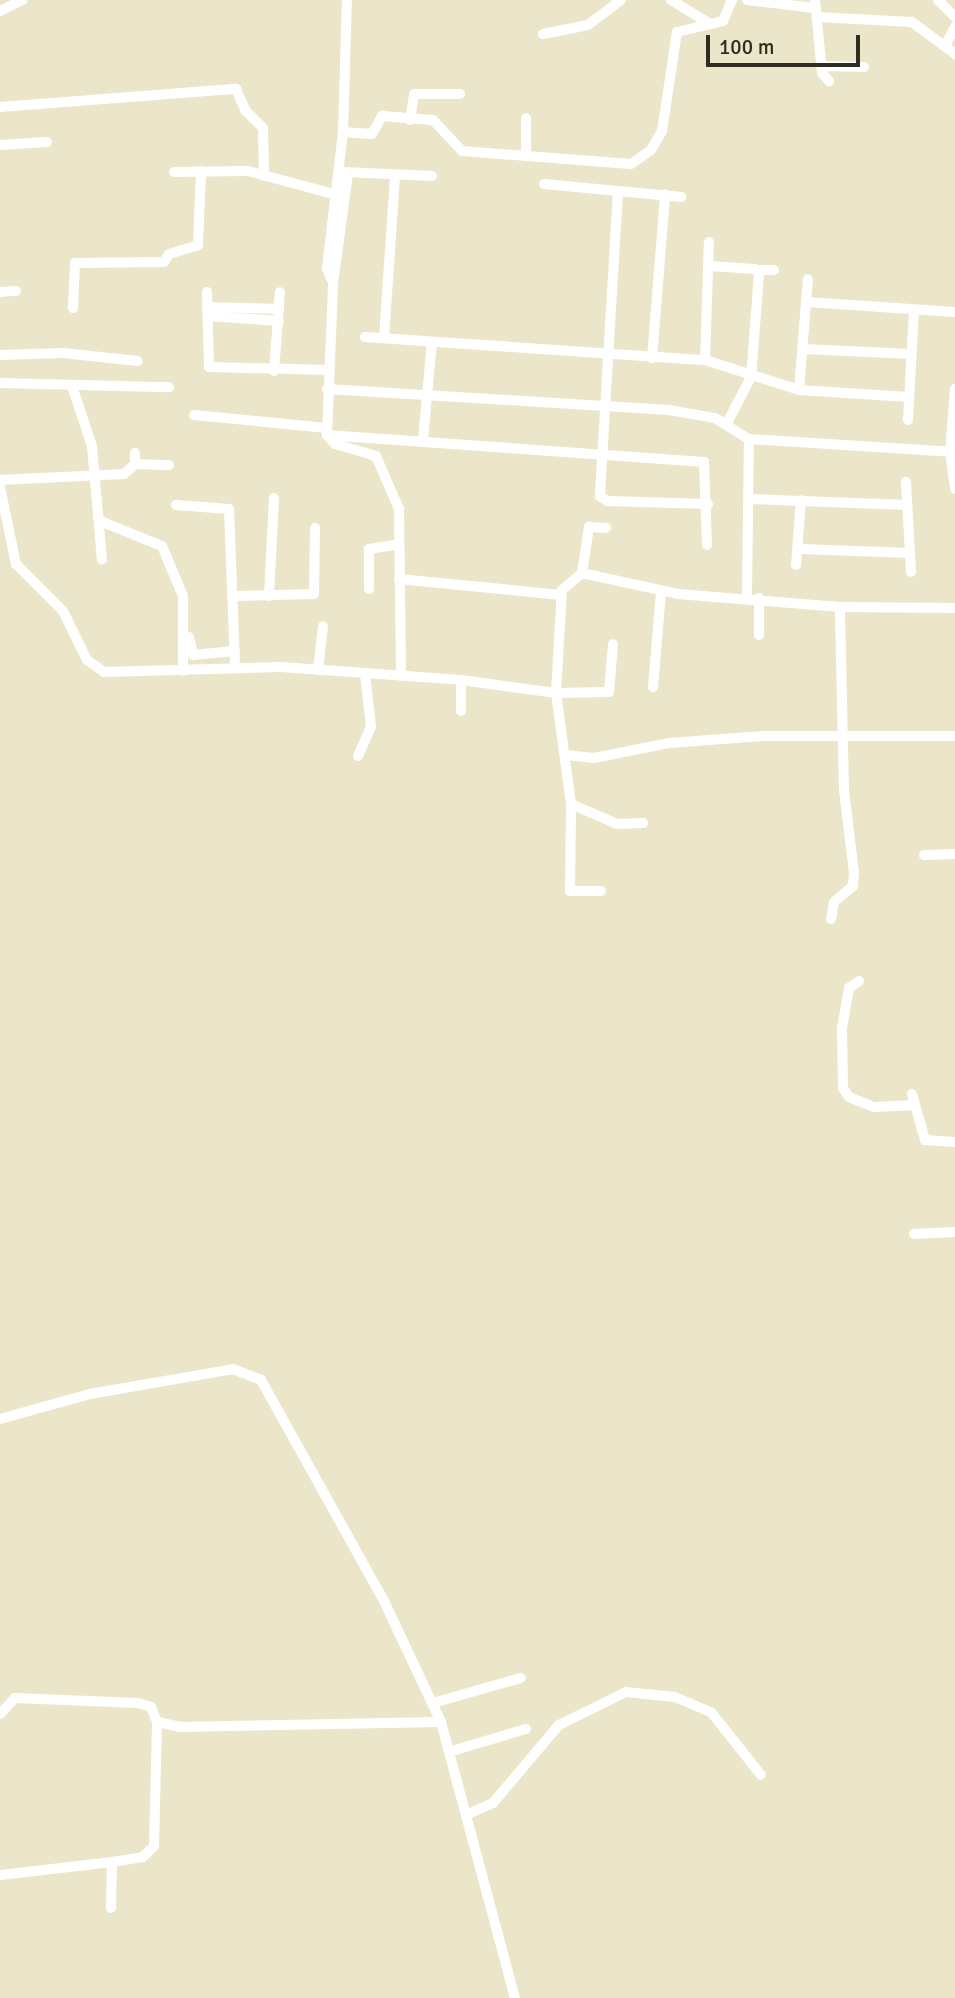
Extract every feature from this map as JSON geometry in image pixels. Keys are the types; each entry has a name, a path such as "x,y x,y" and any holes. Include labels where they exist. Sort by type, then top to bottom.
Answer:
{"street":[{"path":"0,11 23,0"},
{"path":"333,283 327,268 335,170 343,132 347,0"},
{"path":"543,34 588,25 621,0"},
{"path":"671,0 710,24"},
{"path":"343,132 372,134 382,116 433,120 462,151 624,165 641,158 662,131 675,36 681,30 723,21 732,0"},
{"path":"747,0 912,22 955,54"},
{"path":"937,0 955,17"},
{"path":"815,8 821,66 829,81"},
{"path":"945,46 955,26"},
{"path":"821,66 864,67"},
{"path":"0,107 236,89 246,111 263,128 264,176"},
{"path":"410,120 414,94 460,94"},
{"path":"526,118 526,155"},
{"path":"0,145 47,142"},
{"path":"174,172 238,169 333,194"},
{"path":"335,170 348,173 432,176"},
{"path":"73,307 75,263 164,262 169,254 198,245 201,172"},
{"path":"348,173 333,283 326,431 335,444 378,458 400,509 401,676"},
{"path":"384,338 396,175"},
{"path":"544,184 681,197"},
{"path":"618,191 602,457 603,501 708,504"},
{"path":"652,358 665,195"},
{"path":"705,360 709,242"},
{"path":"710,266 775,270"},
{"path":"727,423 751,377 758,270"},
{"path":"799,390 808,279"},
{"path":"0,292 16,291"},
{"path":"207,292 209,367 274,371 328,370"},
{"path":"274,371 280,292"},
{"path":"807,302 955,312"},
{"path":"208,312 279,309"},
{"path":"908,420 909,354 914,310"},
{"path":"208,312 279,321"},
{"path":"365,337 609,357 705,360 751,377 799,390 909,397"},
{"path":"423,440 432,342"},
{"path":"804,349 909,354"},
{"path":"0,355 63,353 138,362"},
{"path":"0,383 169,387"},
{"path":"72,386 96,476 102,559"},
{"path":"327,389 669,410 727,423 749,439 952,452"},
{"path":"955,389 952,452 955,489"},
{"path":"194,415 326,431 602,457 704,462 708,545"},
{"path":"747,596 749,439"},
{"path":"0,480 124,474 135,458 169,465"},
{"path":"906,482 911,572"},
{"path":"0,487 16,564 63,611 94,668 183,671 235,668 318,670 461,680 556,694 609,692 613,644"},
{"path":"269,596 274,498"},
{"path":"750,499 907,505"},
{"path":"796,565 800,550 801,500"},
{"path":"176,505 227,507 234,596 235,668"},
{"path":"100,520 162,546 183,596 183,671"},
{"path":"601,891 570,891 571,804 556,694 561,595 582,573 589,527 606,528"},
{"path":"234,596 314,594 315,528"},
{"path":"369,589 369,549 399,544"},
{"path":"800,550 910,553"},
{"path":"582,573 661,592 747,596 840,607 955,608"},
{"path":"399,579 561,595"},
{"path":"653,687 661,592"},
{"path":"759,598 759,635"},
{"path":"831,919 834,902 852,889 854,873 841,737 840,607"},
{"path":"318,670 323,626"},
{"path":"183,627 193,654 235,651"},
{"path":"358,756 371,727 365,674"},
{"path":"461,680 461,711"},
{"path":"566,755 594,758 723,738 955,736"},
{"path":"571,804 617,824 643,823"},
{"path":"924,855 955,854"},
{"path":"859,981 849,988 842,1028 843,1088 849,1097 874,1107 913,1099 925,1140 955,1142"},
{"path":"914,1234 955,1232"},
{"path":"0,1419 90,1394 248,1371 261,1380 384,1601 441,1721 452,1751 514,1998"},
{"path":"433,1703 521,1678"},
{"path":"466,1815 493,1803 559,1725 626,1692 675,1697 711,1712 761,1775"},
{"path":"0,1714 15,1698 138,1703 151,1707 158,1722 154,1846 148,1855 112,1862 0,1875"},
{"path":"158,1722 180,1727 441,1721"},
{"path":"452,1751 526,1729"},
{"path":"111,1908 112,1862"}]}
